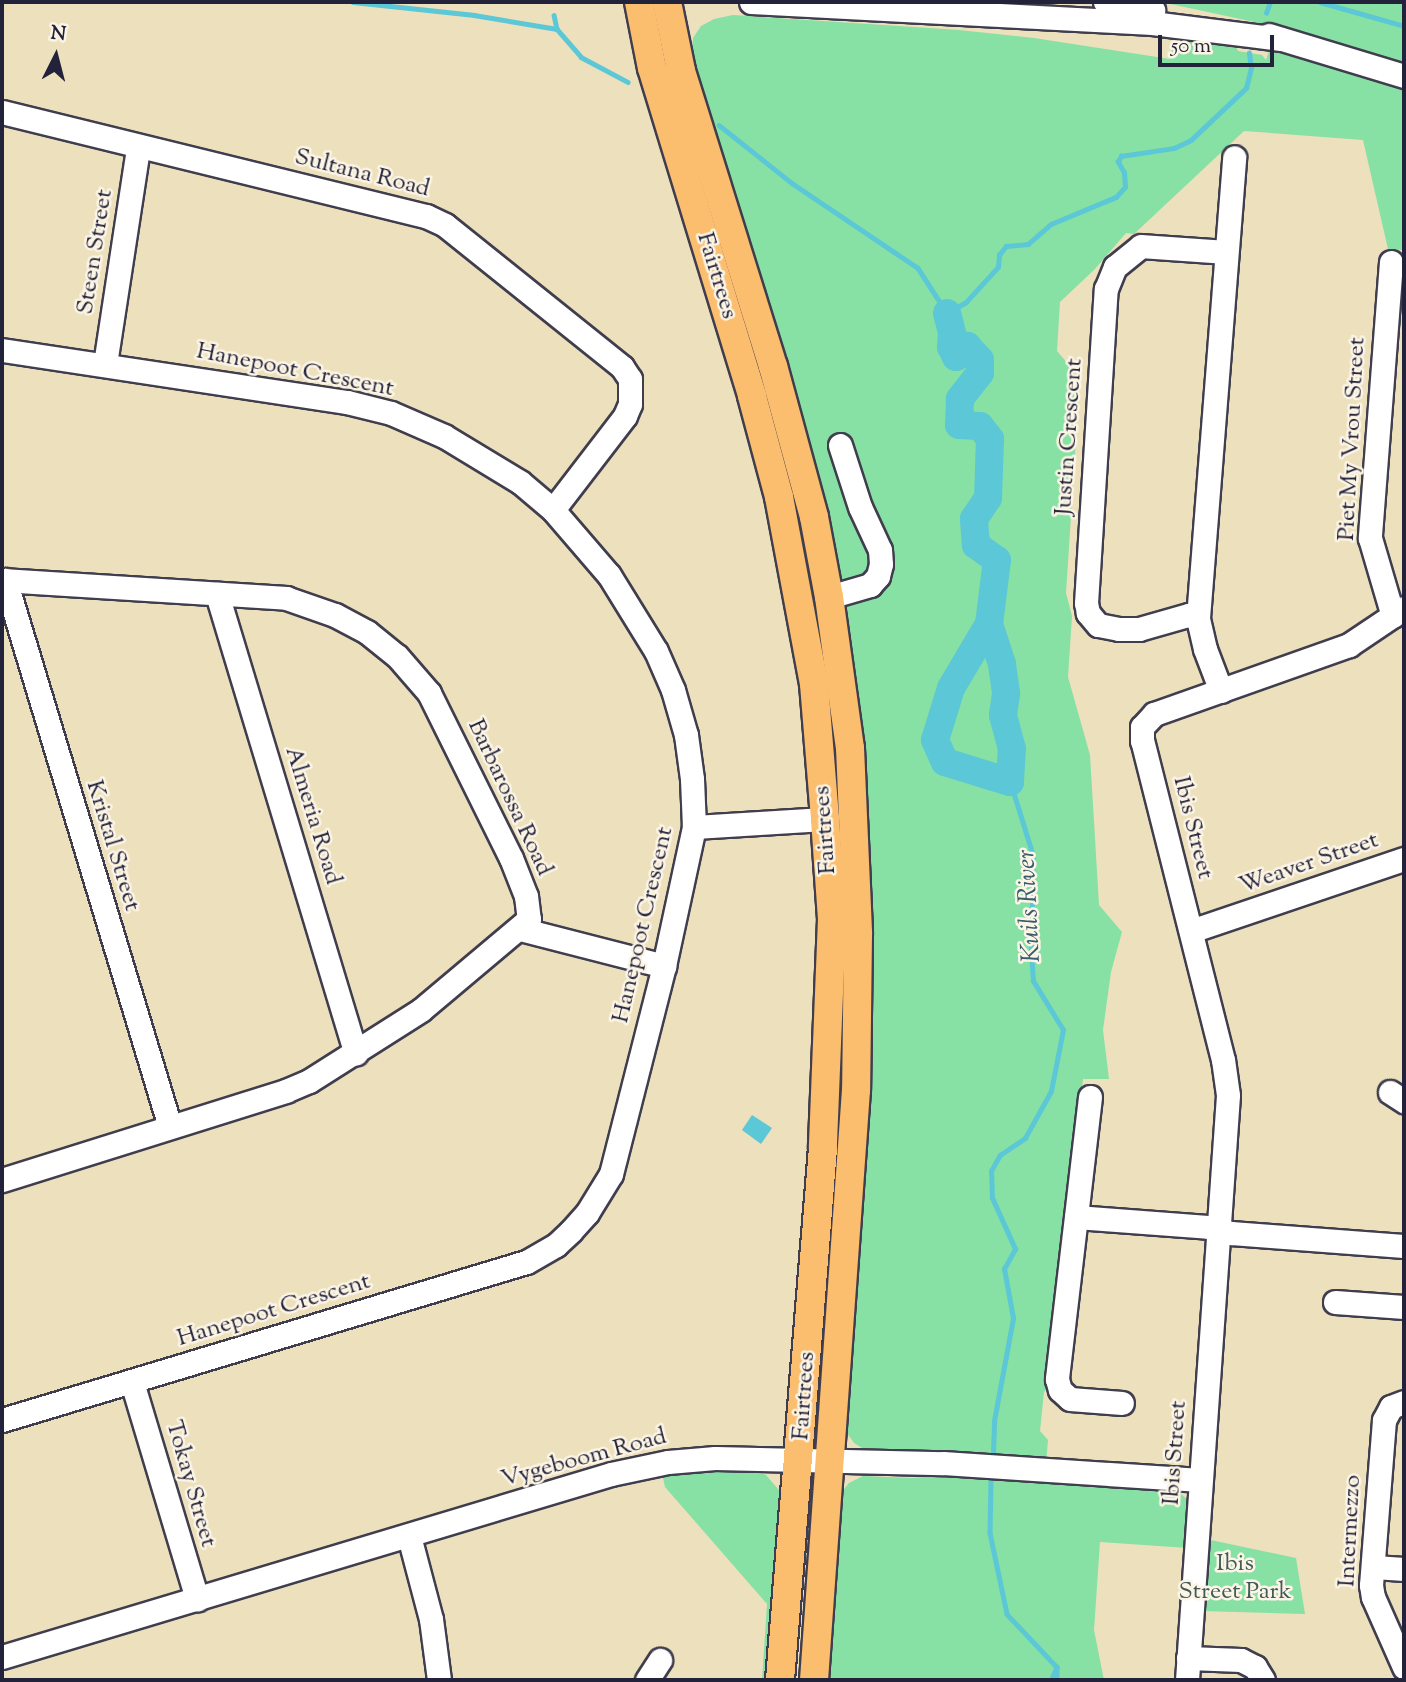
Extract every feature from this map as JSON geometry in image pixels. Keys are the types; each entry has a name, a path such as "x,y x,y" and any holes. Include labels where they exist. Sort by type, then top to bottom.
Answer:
{"main road":[{"name":"Fairtrees","path":"639,2 652,68 748,383 779,497 814,684 832,919 830,1011 800,1460 780,1680"},
{"name":"Fairtrees","path":"667,2 681,71 773,366 814,517 829,597 850,748 858,934 856,1090 814,1680"}],"street":[{"path":"751,2 1103,8 1281,39 1404,76"},
{"name":"Sultana Road","path":"2,112 138,148 436,219 622,367 630,379 630,404 625,416 553,510"},
{"name":"Steen Street","path":"105,364 138,148"},
{"path":"1221,691 1205,649 1198,618 1234,157"},
{"name":"Justin Crescent","path":"1198,618 1188,615 1139,629 1119,629 1098,625 1088,613 1086,603 1106,289 1115,267 1141,246 1226,252"},
{"name":"Piet My Vrou Street","path":"1391,262 1370,538 1399,612"},
{"name":"Hanepoot Crescent","path":"2,350 347,402 391,413 476,453 520,482 553,510 609,575 656,651 673,690 686,735 692,779 694,827 664,966 611,1174 587,1213 555,1245 526,1262 2,1420"},
{"path":"829,597 870,585 878,576 881,564 880,550 860,507 840,445"},
{"name":"Barbarossa Road","path":"3,580 286,598 335,615 367,632 416,676 459,750 511,858 528,906 529,919 520,929"},
{"name":"Kristal Street","path":"3,580 170,1127"},
{"name":"Almeria Road","path":"217,594 356,1053"},
{"name":"Ibis Street","path":"1187,1669 1228,1095 1226,1074 1141,733 1144,722 1154,714 1349,645 1399,612"},
{"path":"694,827 825,819"},
{"name":"Weaver Street","path":"1191,931 1404,859"},
{"path":"2,1180 286,1091 356,1053 421,1010 520,929 664,966"},
{"path":"1090,1097 1058,1365 1060,1390 1065,1397 1076,1401 1122,1404"},
{"path":"1076,1217 1404,1246"},
{"path":"1335,1302 1404,1307"},
{"name":"Tokay Street","path":"132,1382 197,1600"},
{"name":"Intermezzo","path":"1404,1402 1391,1407 1384,1420 1373,1597 1404,1667"},
{"name":"Vygeboom Road","path":"2,1657 651,1464 715,1458 830,1459 943,1463 1200,1480"},
{"path":"409,1536 431,1619 439,1680"},
{"path":"1374,1567 1404,1569"},
{"path":"647,1680 660,1660"},
{"path":"1187,1669 1241,1660 1255,1667 1264,1680"}],"green space":[{"path":"1161,2 1404,2 1404,62 1287,29"},
{"path":"733,15 959,30 1034,38 1170,59 1174,41 1235,45 1238,51 1262,55 1266,60 1270,48 1404,85 1403,250 1388,249 1363,140 1244,131 1134,234 1126,233 1095,269 1060,302 1057,351 1080,378 1066,593 1072,616 1068,677 1090,755 1099,905 1122,932 1111,972 1103,1030 1109,1079 1083,1079 1051,1382 1044,1392 1040,1431 1048,1440 1046,1464 867,1451 854,1443 845,1430 864,789 692,51 693,38 701,26 714,19"},
{"path":"753,1469 766,1475 784,1496 770,1680 762,1680 767,1604 665,1487 662,1473"},
{"path":"950,1475 1175,1489 1187,1499 1188,1548 1100,1542 1094,1630 1104,1680 824,1680 840,1494 849,1483 863,1476 912,1478"},
{"name":"Ibis Street Park","path":"1206,1539 1296,1558 1305,1614 1200,1611"}],"water":[{"path":"752,1115 772,1128 761,1144 742,1130"}],"waterway":[{"path":"353,2 474,15 557,29 581,57 628,82"},
{"path":"1266,13 1270,2"},
{"path":"1320,2 1404,26"},
{"path":"554,15 557,29"},
{"path":"719,125 792,183 918,268 947,313 966,302 998,267 999,255 1006,246 1028,244 1051,224 1116,197 1125,187 1124,173 1118,162 1121,156 1174,148 1191,140 1246,88 1251,68 1249,53"},
{"name":"Kuils River","path":"947,313 952,333 951,347 956,357 967,346 980,360 980,373 960,399 959,425 980,426 990,439 988,498 974,519 976,545 997,560 989,624 951,688 935,740 945,762 1010,782 1012,749 1003,715 1006,693 1002,664 989,624"},
{"name":"Kuils River","path":"993,1453 994,1421 1013,1318 1004,1269 1015,1249 992,1198 991,1171 1000,1155 1025,1138 1051,1091 1063,1030 1033,981 1033,856 1010,782"},
{"name":"Kuils River","path":"991,1481 990,1533 1007,1614 1057,1667 1057,1680"},
{"name":"Kuils River","path":"1051,1680 1056,1668"}]}
